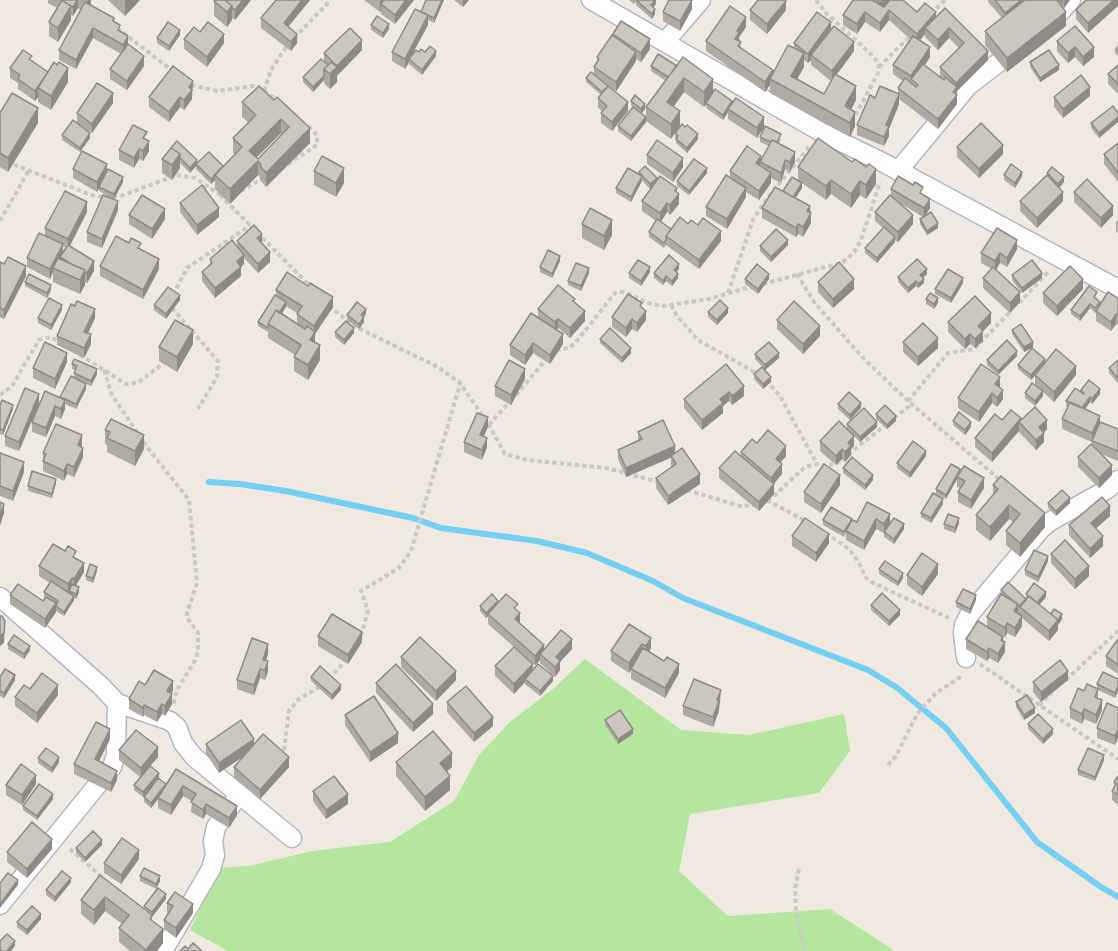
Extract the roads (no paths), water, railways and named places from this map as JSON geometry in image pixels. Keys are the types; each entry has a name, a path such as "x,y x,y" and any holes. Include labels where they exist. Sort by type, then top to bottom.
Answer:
{"street":[{"path":"591,0 821,132 892,167 1118,289"},
{"path":"665,42 701,0"},
{"path":"892,167 968,86 1033,36 1071,0"},
{"path":"966,656 963,638 964,625 969,615 1049,522 1106,490 1118,480"},
{"path":"0,597 102,686 117,703 162,717 177,727 183,743 194,757 292,838"},
{"path":"0,905 112,767 116,755 117,703"},
{"path":"163,951 211,869 215,855 213,841 216,827 239,794"}],"waterway":[{"path":"209,482 286,491 413,518 441,528 537,541 587,553 653,581 683,598 868,670 896,687 946,728 1037,842 1118,897"}]}
